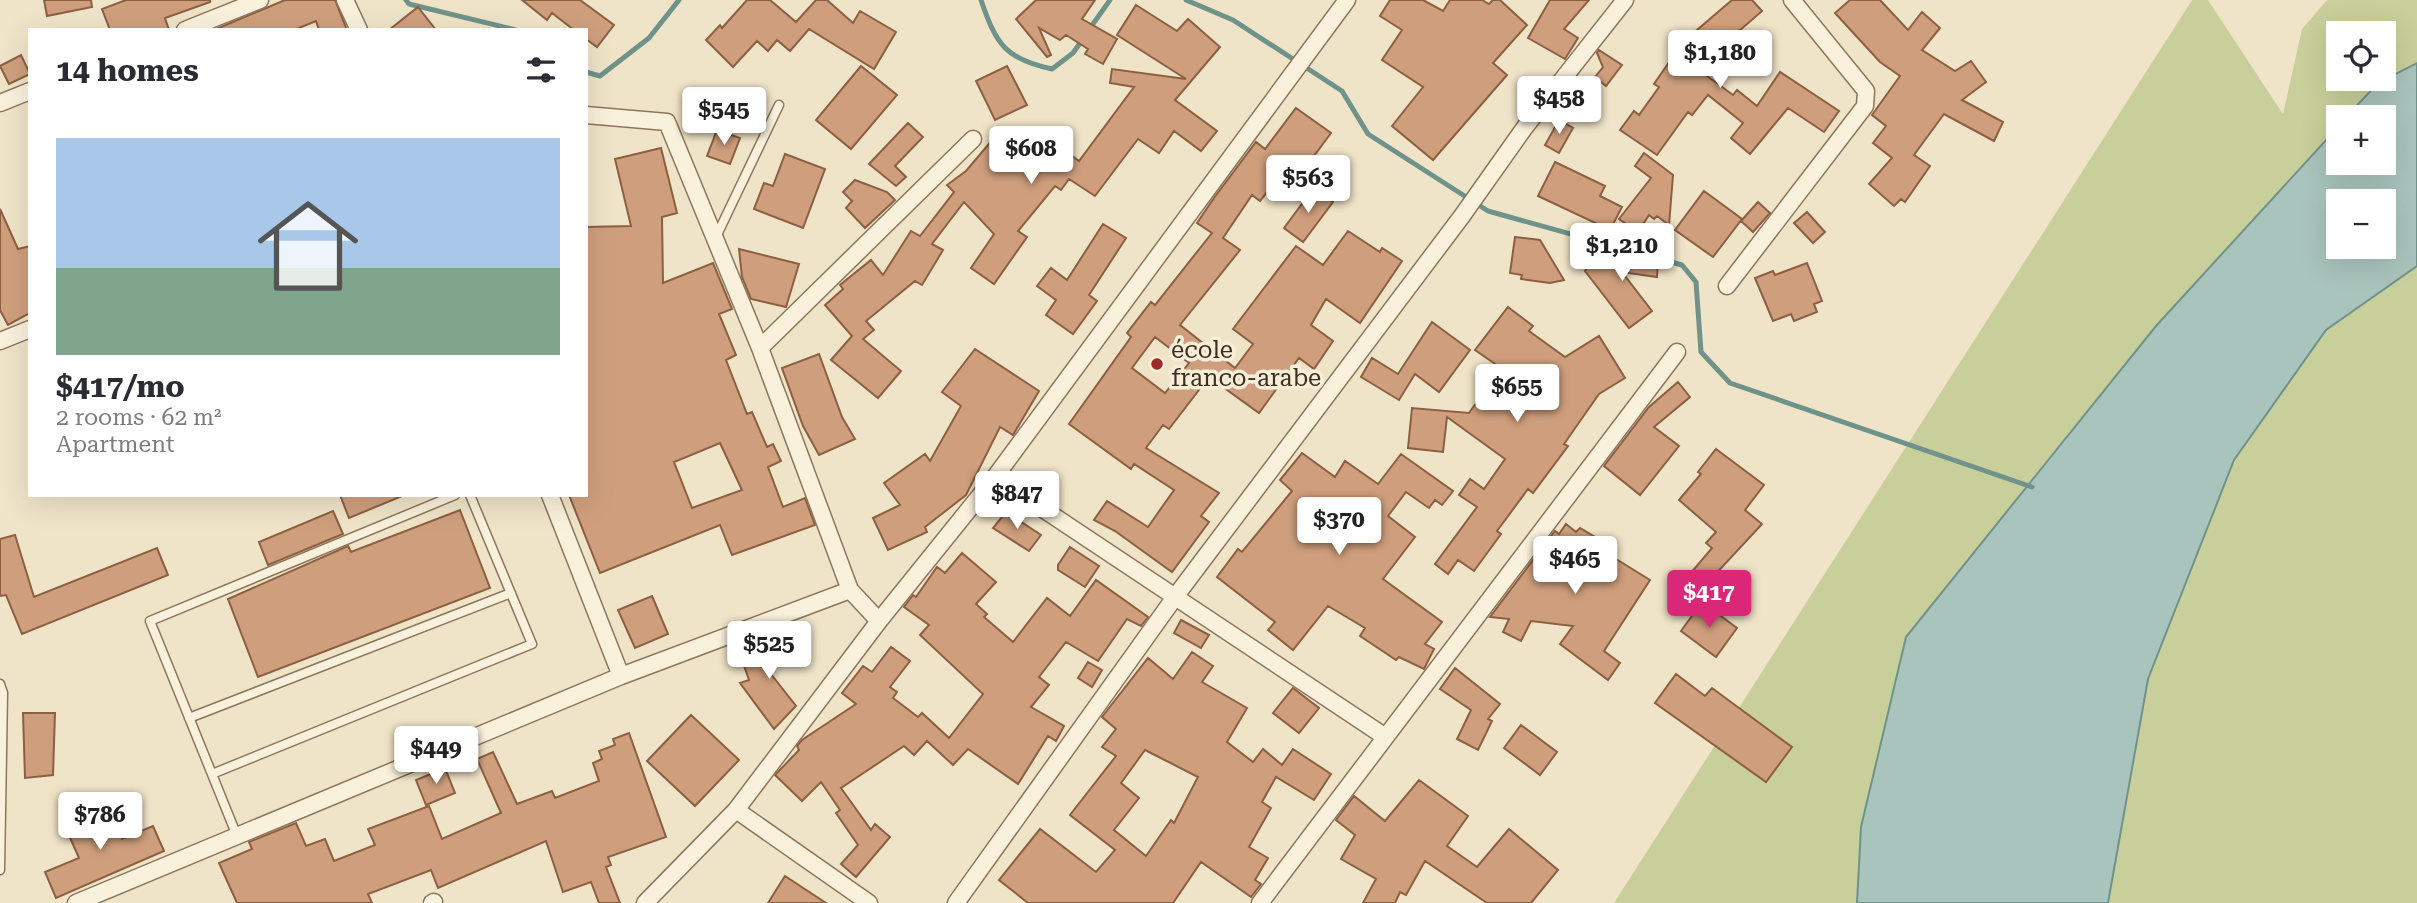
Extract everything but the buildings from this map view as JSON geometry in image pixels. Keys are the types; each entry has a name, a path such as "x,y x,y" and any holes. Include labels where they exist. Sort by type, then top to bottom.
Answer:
{"street":[{"path":"190,28 260,0"},
{"path":"345,0 358,28"},
{"path":"645,903 736,810 879,621 995,477 1346,0"},
{"path":"956,903 1174,597 1625,0"},
{"path":"1727,286 1865,106 1866,91 1792,0"},
{"path":"0,103 28,92"},
{"path":"588,115 667,122 760,348 850,590 879,621"},
{"path":"760,348 972,139"},
{"path":"0,341 28,330"},
{"path":"1260,903 1677,352"},
{"path":"995,477 1384,736"},
{"path":"552,497 621,676"},
{"path":"76,903 621,676 850,590"},
{"path":"736,810 869,903"}],"lane":[{"path":"714,239 779,105"},
{"path":"237,835 150,621 449,497"},
{"path":"212,774 532,644 471,497"},
{"path":"189,718 511,593"},
{"path":"0,684 3,692 0,870"}],"green space":[{"path":"2192,0 2208,0 2283,114 2302,29 2327,0 2417,0 2417,63 2396,74 2396,21 2326,21 2326,91 2370,91 2357,105 2326,105 2326,140 2156,326 1906,637 1861,827 1857,903 1614,903"},
{"path":"2417,266 2417,903 2108,903 2148,679 2234,460 2325,330"}],"water":[{"path":"2417,63 2417,266 2326,330 2234,460 2148,679 2108,903 1857,903 1861,827 1906,637 2156,326 2326,140 2326,175 2396,175 2396,105 2357,105 2370,91 2396,91 2396,74"}],"waterway":[{"path":"406,0 409,4 508,28"},
{"path":"588,73 600,76 649,38 679,0"},
{"path":"981,0 992,28 1004,47 1036,65 1052,69 1073,53 1083,39"},
{"path":"1088,31 1110,0"},
{"path":"1186,0 1233,20 1342,91 1368,134 1488,211 1682,265 1696,282 1701,352 1730,383 2032,487"}],"place":[{"name":"école franco-arabe","path":"1157,364"}]}
